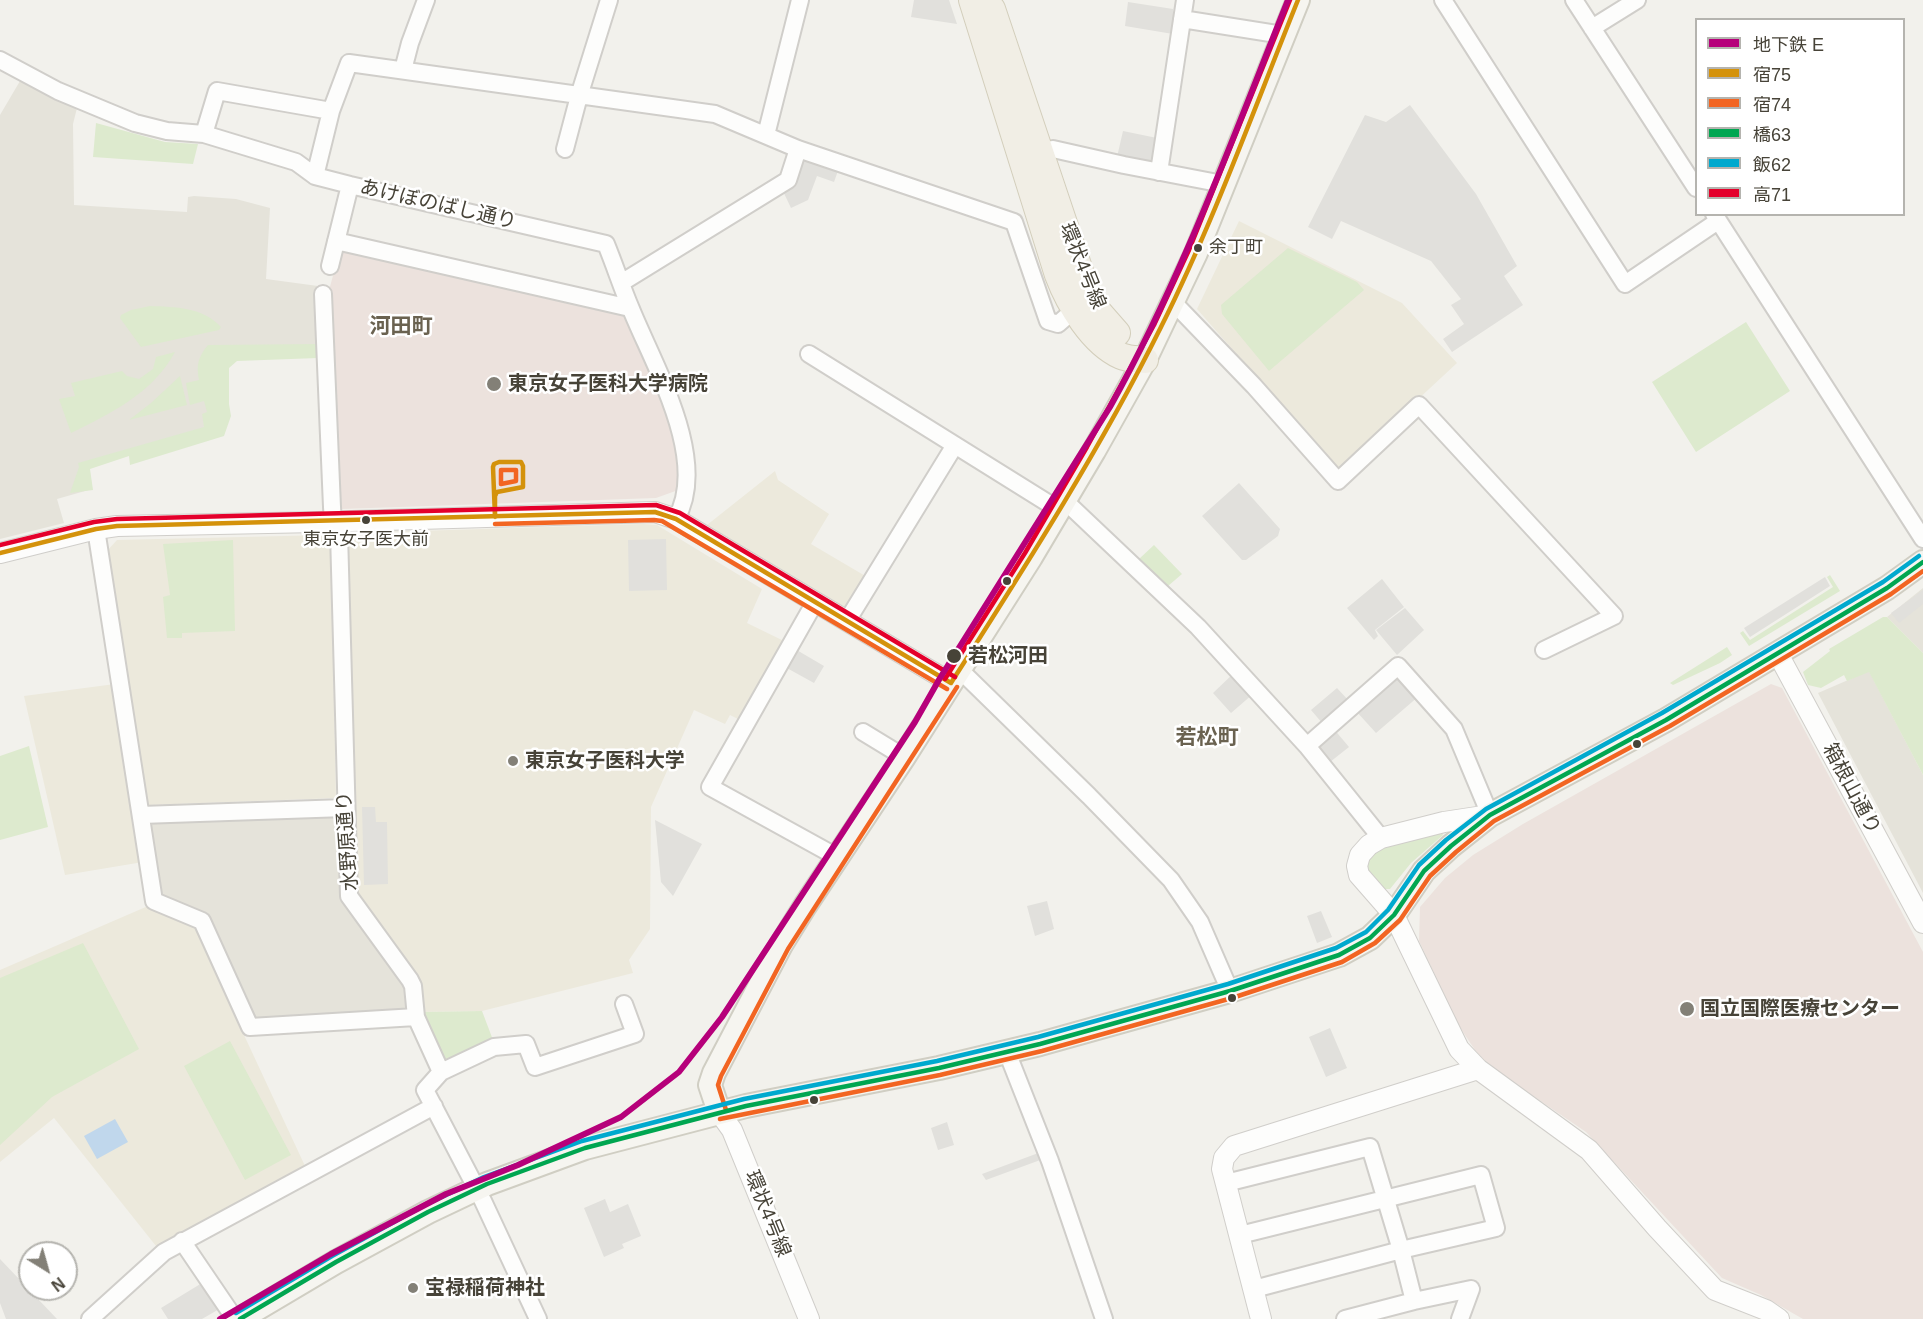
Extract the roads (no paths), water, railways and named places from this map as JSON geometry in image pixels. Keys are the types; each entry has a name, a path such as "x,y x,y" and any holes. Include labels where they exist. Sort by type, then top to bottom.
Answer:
{"main road":[{"name":"環状4号線","path":"972,0 1058,275 1074,310 1109,349 1123,357 1145,360"},
{"name":"環状4号線","path":"989,0 1091,300 1116,333 1131,342 1145,360"},
{"path":"719,1112 710,1085 714,1073 781,945 955,677 1062,505 1145,360 1196,253 1298,0"},
{"path":"237,1319 428,1212 525,1168 585,1148 719,1112 939,1068 1050,1042 1230,991 1340,955 1370,938 1394,915 1424,871 1490,815 1666,720 1887,588 1923,562"}],"street":[{"path":"404,70 410,43 426,0"},
{"path":"565,149 609,0"},
{"path":"766,135 800,0"},
{"path":"1158,172 1185,0"},
{"path":"1443,0 1625,284 1716,218 1923,539"},
{"path":"1574,0 1695,186"},
{"path":"1592,28 1637,0"},
{"path":"1182,19 1282,35"},
{"name":"あけぼのばし通り","path":"0,60 58,91 135,123 167,131 204,134 297,162 315,176 350,185 606,244 630,308 672,403 684,443 686,494 682,509 676,519"},
{"path":"315,176 331,111 349,63 715,114 798,149 1014,222 1048,321 1058,324 1074,310"},
{"path":"204,134 217,91 331,111"},
{"path":"1040,153 1053,148 1223,184"},
{"path":"621,283 788,180 798,149"},
{"path":"330,266 350,185"},
{"path":"336,242 630,308"},
{"name":"水野原通り","path":"323,294 333,522 339,533 345,808 350,896 410,980 413,986 416,1017 441,1072"},
{"path":"1174,303 1254,386 1338,481 1419,405 1614,616 1544,651"},
{"path":"809,354 955,445 1062,505 1198,627 1307,746 1381,838"},
{"path":"847,621 955,445"},
{"path":"0,553 96,528 117,526 655,512 676,519 847,621 955,677 1089,796 1171,880 1200,922 1230,991"},
{"path":"96,528 154,901 202,921 250,1027 416,1017"},
{"path":"815,602 710,788 837,857"},
{"name":"箱根山通り","path":"1778,654 1923,923"},
{"path":"1307,746 1398,666 1454,729 1490,815 1444,822 1381,838 1369,845 1360,855 1357,866 1359,875 1394,915 1459,1049 1478,1068 1589,1150 1715,1290 1766,1310 1779,1319"},
{"path":"863,732 904,757"},
{"path":"141,815 345,808"},
{"path":"538,1319 477,1188 425,1090 441,1072 494,1047 526,1044 535,1067 635,1034 624,1004"},
{"path":"1007,1052 1049,1158 1104,1319"},
{"path":"1261,1319 1222,1169 1224,1158 1234,1146 1478,1068"},
{"path":"90,1319 164,1252 434,1106"},
{"name":"環状4号線","path":"719,1112 732,1130 809,1319"},
{"path":"1226,1183 1370,1147 1414,1301"},
{"path":"1240,1235 1481,1175 1496,1228 1401,1250 1254,1289"},
{"path":"182,1241 237,1319"},
{"path":"1345,1319 1472,1289 1460,1319"}],"water":[{"path":"115,1119 128,1142 97,1159 84,1136"}],"metro line":[{"name":"E","path":"220,1319 331,1254 446,1194 518,1165 621,1117 679,1072 722,1017 915,722 940,678 1110,407 1183,258 1288,0"}],"place":[{"name":"余丁町","path":"1198,248"},
{"name":"東京女子医科大学病院","path":"494,384"},
{"name":"東京女子医大前","path":"366,520"},
{"name":"若松河田","path":"954,656"},
{"name":"東京女子医科大学","path":"513,761"},
{"name":"国立国際医療センター","path":"1687,1009"},
{"name":"宝禄稲荷神社","path":"413,1288"}],"district":[{"name":"河田町","path":"401,327"},
{"name":"若松町","path":"1207,738"}]}
